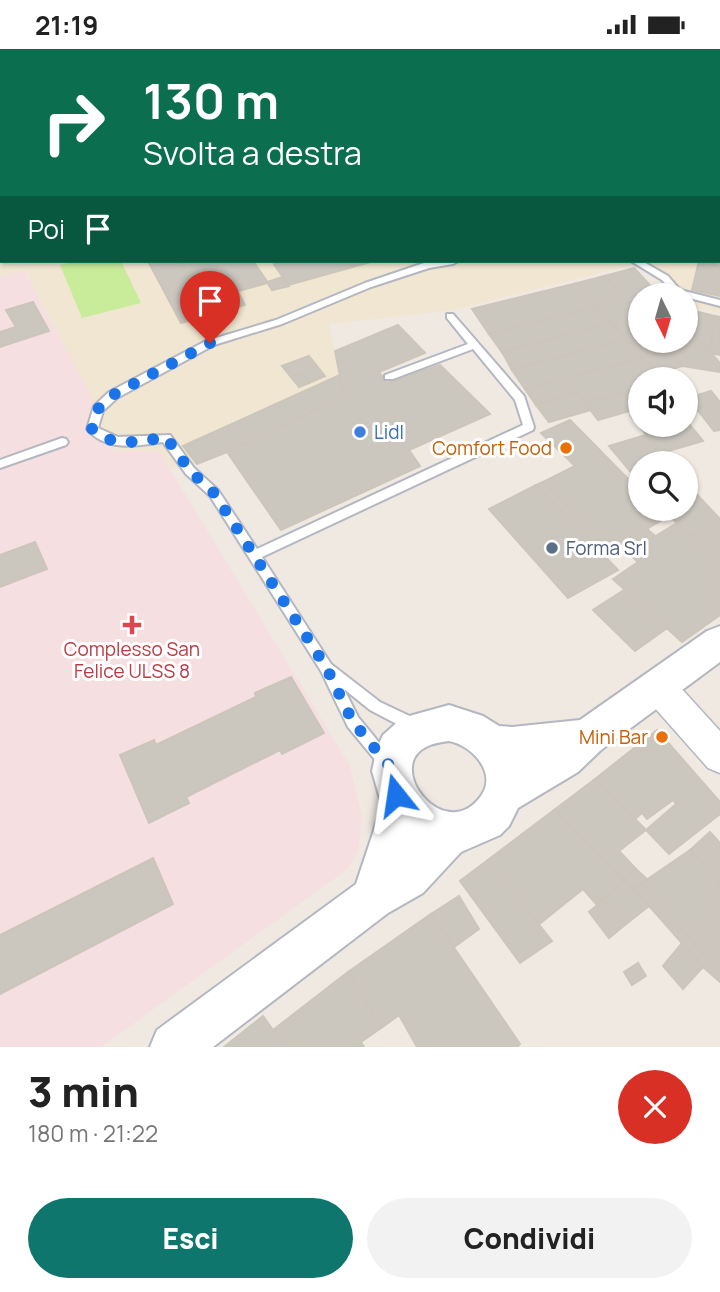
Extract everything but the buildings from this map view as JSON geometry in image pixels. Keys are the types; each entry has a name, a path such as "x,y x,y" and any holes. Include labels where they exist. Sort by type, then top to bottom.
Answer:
{"main road":[{"path":"504,794 564,759 587,737 720,642"},
{"path":"373,898 397,788 401,745 420,729 449,723 478,733 491,743 503,767 504,794 497,810 485,822 469,830 451,832 424,825 397,788"},
{"path":"491,743 512,745 587,737"},
{"path":"174,1047 373,898 408,879 451,832"}],"street":[{"path":"658,687 720,756"}],"lane":[{"path":"397,788 353,722 326,667 214,493 190,471 166,437 116,442 102,438 92,429 98,409 113,395 210,343 279,322 368,285 440,263"},
{"path":"639,263 665,278 677,292 720,303"},
{"path":"256,555 529,427 520,399 450,316"},
{"path":"389,377 474,345"},
{"path":"0,464 62,442"},
{"path":"326,667 374,706 420,729"}],"shaded area":[{"path":"1,263 720,263 720,313 698,308 698,283 667,283 635,264 453,310 329,324 344,396 197,464 172,469 159,451 117,451 92,438 87,430 87,418 93,402 25,270 0,277"},
{"name":"Complesso San Felice ULSS 8","path":"24,270 94,402 87,418 87,430 92,438 117,451 159,451 350,766 362,818 358,853 345,871 101,1047 0,1047 0,277"}],"green space":[{"path":"122,263 141,303 82,318 60,265"}],"place":[{"name":"Lidl","path":"360,432"},
{"name":"Comfort Food","path":"566,448"},
{"name":"Forma Srl","path":"552,548"},
{"name":"Complesso San Felice ULSS 8","path":"132,625"},
{"name":"Mini Bar","path":"662,737"}],"route":[{"path":"210,343 113,395 98,409 92,429 102,438 116,442 166,437 190,471 214,493 326,667 353,722 392,769 396,795"}]}
